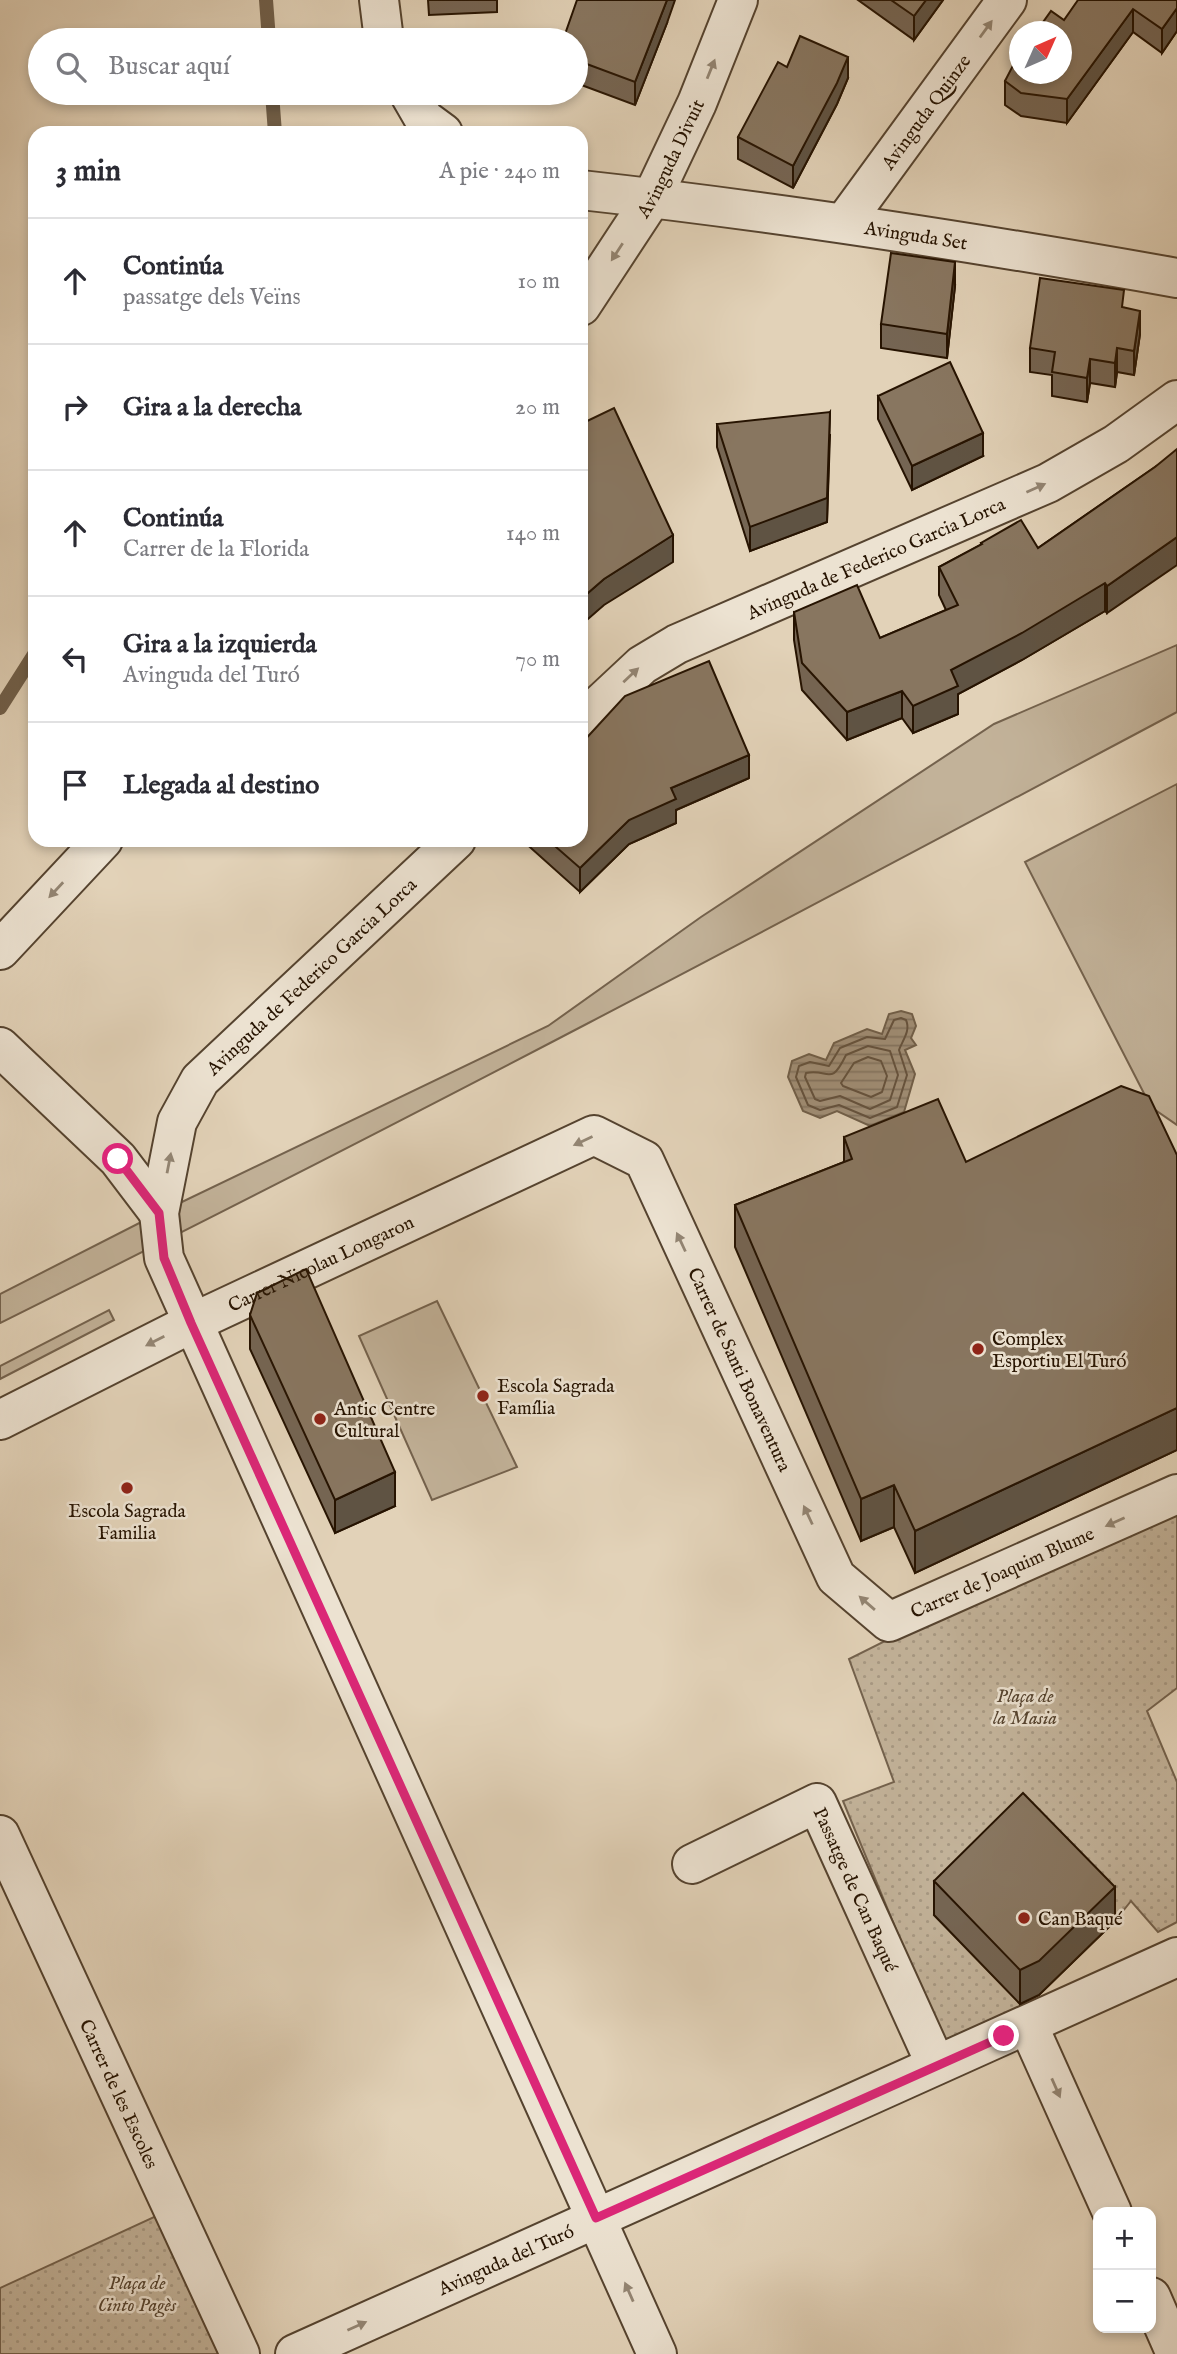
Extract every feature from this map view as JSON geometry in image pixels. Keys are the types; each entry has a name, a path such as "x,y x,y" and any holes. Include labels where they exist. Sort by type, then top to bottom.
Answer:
{"street":[{"path":"379,0 382,28"},
{"name":"Avinguda Divuit","path":"588,295 652,198 697,103 738,0"},
{"name":"Avinguda Quinze","path":"844,223 1007,0"},
{"path":"416,105 424,119 434,126"},
{"name":"Avinguda Set","path":"588,191 844,223 1177,278"},
{"name":"Avinguda de Federico Garcia Lorca","path":"588,715 642,665 677,644 1048,482 1116,444 1177,400"},
{"path":"0,950 96,847"},
{"name":"Avinguda de Federico Garcia Lorca","path":"449,847 200,1080 177,1122 159,1213 164,1258 657,2354"},
{"path":"0,1046 118,1159 159,1213"},
{"name":"Carrer Nicolau Longaron","path":"0,1420 191,1323 594,1135 644,1160"},
{"name":"Carrer de Santi Bonaventura","path":"644,1160 836,1577"},
{"name":"Carrer de Joaquim Blume","path":"836,1577 889,1622 1177,1494"},
{"name":"Passatge de Can Baqué","path":"692,1864 817,1803 936,2065"},
{"name":"Carrer de les Escoles","path":"0,1835 240,2354"},
{"name":"Avinguda del Turó","path":"295,2354 1177,1956"},
{"path":"1028,2025 1110,2207"},
{"path":"1156,2308 1176,2354"}],"green space":[{"path":"1177,645 1177,712 443,1098 0,1323 0,1294 159,1213 548,1026 701,917 994,724"},
{"path":"1177,784 1177,1125 1151,1107 1025,862"},
{"path":"437,1301 517,1467 432,1500 359,1336"},
{"path":"109,1310 114,1320 0,1379 0,1366"},
{"name":"Plaça de la Masia","path":"1177,1495 1177,1688 1147,1711 1177,1782 1177,1922 1158,1932 1131,1901 1115,1921 1024,1827 934,1915 1025,2009 942,2041 843,1801 894,1782 849,1659"},
{"name":"Plaça de Cinto Pagès","path":"167,2211 232,2354 0,2354 0,2288"}],"water":[{"path":"901,1011 912,1014 916,1026 911,1038 916,1045 905,1050 915,1074 904,1112 870,1126 837,1111 820,1118 803,1111 788,1077 792,1061 809,1054 826,1060 834,1043 867,1029 882,1034 889,1014"}],"building":[{"path":"577,0 667,0 635,82 588,64 588,28 567,28"},
{"path":"891,0 926,0 914,16"},
{"path":"1078,0 1177,0 1177,8 1162,29 1133,9 1067,99 1021,93 1009,84 1072,84 1072,21 1044,21 1051,11 1064,20"},
{"path":"800,36 848,57 793,166 738,137 778,62 787,67"},
{"path":"891,253 955,262 947,334 881,324"},
{"path":"1040,278 1124,290 1122,307 1140,311 1134,351 1117,348 1115,363 1090,359 1087,378 1052,372 1055,352 1030,348"},
{"path":"950,362 983,433 912,466 878,396"},
{"path":"614,408 673,535 604,579 588,593 588,421"},
{"path":"830,412 827,498 750,527 717,424"},
{"path":"1177,449 1177,537 1107,586 1105,583 1022,633 951,670 958,686 913,706 902,691 847,712 802,663 794,612 857,585 880,638 958,605 939,567 1021,520 1038,548"},
{"path":"709,661 749,755 671,788 676,799 629,820 580,868 556,847 588,847 588,736 625,696"},
{"name":"Complex Esportiu El Turó","path":"1121,1086 1149,1096 1177,1155 1177,1408 915,1531 894,1485 861,1499 735,1205 852,1159 844,1137 938,1099 966,1162"},
{"name":"Antic Centre Cultural","path":"306,1269 395,1472 335,1500 250,1315 257,1293"},
{"name":"Can Baqué","path":"1023,1793 1115,1887 1039,1961 1020,1970 934,1881"}],"waterway":[{"path":"266,0 268,28"},
{"path":"273,105 274,126"},
{"path":"0,708 28,664"}],"place":[{"name":"Complex Esportiu El Turó","path":"978,1349"},
{"name":"Escola Sagrada Família","path":"483,1396"},
{"name":"Antic Centre Cultural","path":"320,1419"},
{"name":"Escola Sagrada Familia","path":"127,1488"},
{"name":"Can Baqué","path":"1024,1918"}],"route":[{"path":"118,1159 159,1213 164,1258 191,1323 596,2218 1004,2036"}]}
